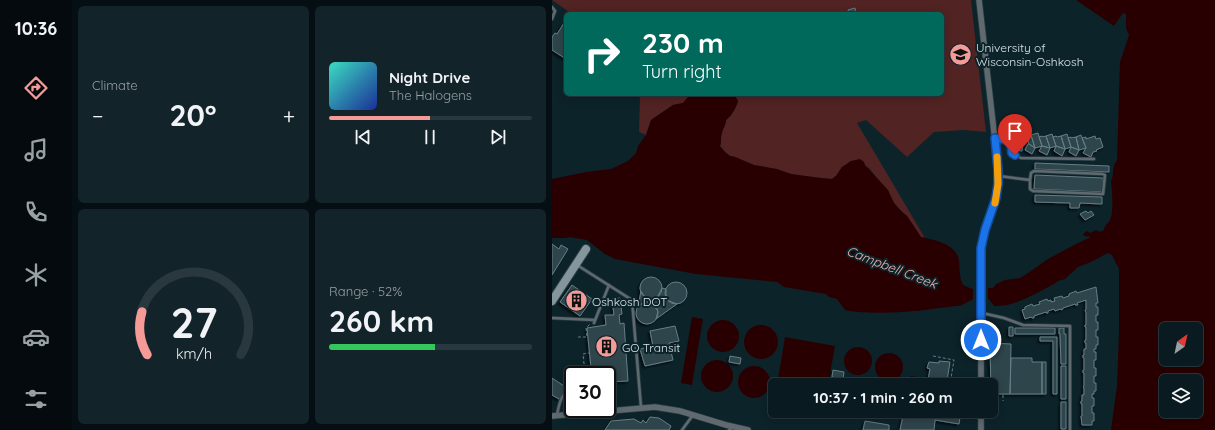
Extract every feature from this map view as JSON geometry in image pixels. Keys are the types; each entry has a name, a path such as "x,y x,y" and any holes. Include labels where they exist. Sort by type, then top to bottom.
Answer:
{"street":[{"path":"979,0 999,176 996,198 983,239 981,259 981,378"},
{"path":"552,301 586,249"},
{"path":"555,416 641,408 668,408 731,428 748,430"},
{"path":"981,418 981,430"}],"lane":[{"path":"552,7 555,13 552,18"},
{"path":"995,138 1007,140 1011,146 1012,153 1020,158 1094,159"},
{"path":"1034,171 1103,174 1105,176 1103,194 1033,191 1030,189 1030,180 1031,173 1034,171"},
{"path":"999,176 1030,180"},
{"path":"576,264 632,300 641,408"},
{"path":"552,318 595,322 609,285"},
{"path":"981,313 1004,318 1023,325 1070,326 1070,430"},
{"path":"555,416 564,396"},
{"path":"682,430 694,415"}],"path":[{"path":"578,337 587,337 586,328 588,325 595,322"},
{"path":"580,353 589,353"},
{"path":"583,354 584,366"},
{"path":"933,356 954,360 951,378"},
{"path":"1003,395 1003,401"}],"shaded area":[{"name":"University of Wisconsin-Oshkosh","path":"552,0 971,0 986,132 963,130 934,132 907,157 866,120 857,123 925,238 921,237 907,216 897,207 869,168 851,161 842,167 832,179 791,174 754,165 730,156 720,146 721,135 726,120 734,111 738,101 735,96 944,96 944,12 569,12"},
{"path":"640,96 695,96 688,97 683,103 673,105 651,120 646,135 639,132"}],"water":[{"name":"Campbell Creek","path":"1076,0 1215,0 1215,430 1111,430 1117,386 1119,269 1112,255 1108,253 1078,267 1065,279 1058,281 1025,299 1010,304 994,306 988,298 973,299 960,306 907,312 870,313 845,310 837,299 829,297 826,294 784,287 777,282 696,274 615,259 605,254 587,240 570,237 552,238 552,179 586,172 611,169 628,161 636,153 638,146 646,135 651,120 673,105 683,103 688,97 735,96 738,101 734,111 726,120 721,135 720,146 730,156 754,165 777,169 791,174 832,179 842,167 851,161 860,159 888,190 894,203 907,216 921,237 944,244 954,250 959,261 960,276 963,285 972,289 993,288 996,284 1005,280 1020,278 1048,259 1091,237 1084,236 1083,234 1087,231 1090,233 1096,230 1100,232 1104,230 1105,226 1110,220 1112,206 1111,181 1114,166 1117,160 1120,62 1129,35 1126,28 1126,14 1123,13 1114,26"},
{"path":"692,317 703,319 692,385 681,383"},
{"path":"720,320 726,320 735,324 739,336 735,348 726,352 720,352 711,348 707,339 707,333 711,324"},
{"path":"761,325 773,330 778,342 773,354 761,359 749,354 744,342 749,330"},
{"path":"785,337 835,346 829,378 778,378"},
{"path":"858,347 868,351 872,361 868,371 858,375 848,371 844,361 848,351"},
{"path":"884,354 894,354 899,357 902,362 902,372 897,378 881,378 876,372 876,362 879,357"},
{"path":"714,360 720,360 729,364 733,376 729,388 720,392 714,392 705,388 701,379 701,373 705,364"},
{"path":"757,366 763,368 769,376 768,391 763,396 751,398 745,396 740,391 738,379 740,373 745,368"},
{"path":"911,376 922,378 911,378"}],"pier":[{"path":"973,288 988,288 988,299 973,299"}],"building":[{"path":"855,8 856,12 848,12 848,10"},
{"path":"564,23 564,58 552,50 552,37 555,33 557,34"},
{"path":"1038,133 1042,146 1035,148 1031,135"},
{"path":"1018,134 1024,135 1022,151 1014,150 1016,138 1018,139"},
{"path":"1052,134 1056,146 1050,148 1046,136"},
{"path":"1067,134 1071,147 1065,149 1061,136"},
{"path":"1031,135 1035,148 1029,144 1027,137"},
{"path":"1081,135 1086,148 1079,150 1076,137"},
{"path":"1046,136 1050,148 1042,146 1039,137"},
{"path":"1061,136 1065,149 1056,146 1053,137"},
{"path":"1095,136 1096,139 1100,138 1103,147 1093,152 1091,157 1083,153 1086,148 1082,138 1086,137 1086,139"},
{"path":"1076,137 1079,150 1071,147 1068,138"},
{"path":"1028,144 1035,148 1032,154 1025,150"},
{"path":"1042,146 1050,148 1047,155 1039,151"},
{"path":"1056,146 1065,149 1062,156 1054,151"},
{"path":"1071,147 1079,150 1076,156 1069,152"},
{"path":"1035,163 1109,166 1109,172 1035,169"},
{"path":"1035,175 1103,178 1103,192 1034,189"},
{"path":"1035,195 1102,197 1102,204 1080,203 1079,208 1070,208 1070,203 1035,202"},
{"path":"1086,211 1088,213 1091,211 1094,215 1085,220 1080,214"},
{"path":"552,244 559,249 561,245 568,249 552,275"},
{"path":"651,277 659,280 662,288 659,296 651,299 643,296 640,288 643,280"},
{"path":"676,282 684,285 687,293 684,301 676,304 668,301 665,293 668,285"},
{"name":"Oshkosh DOT","path":"572,285 592,299 580,316 560,302"},
{"path":"1096,287 1098,303 1096,303 1096,307 1098,307 1098,315 1096,315 1096,322 1098,322 1098,330 1096,330 1096,337 1098,337 1098,345 1096,345 1096,349 1094,349 1094,352 1096,352 1094,368 1096,368 1096,376 1094,376 1094,383 1096,383 1096,391 1092,394 1092,398 1094,398 1094,406 1092,406 1092,413 1094,413 1094,421 1092,421 1092,425 1082,425 1081,401 1082,395 1084,395 1083,355 1084,349 1086,349 1086,300 1077,303 1078,305 1075,304 1063,308 1062,310 1060,309 1055,311 1054,309 1048,311 1048,313 1046,312 1034,316 1034,318 1031,317 1025,319 1022,310 1032,304 1033,306 1040,304 1039,302 1047,299 1048,301 1051,300 1051,302 1055,301 1054,298 1062,296 1063,298 1076,291 1077,293"},
{"path":"662,288 666,289 666,295 669,301 677,304 656,319 658,311 652,304 643,303 638,307 641,291 644,296 652,299 658,296"},
{"name":"GO Transit","path":"620,298 622,314 619,315 620,324 624,323 628,381 616,382 616,366 591,366 587,328 606,325 605,315 614,315 612,299"},
{"path":"647,302 655,305 658,313 655,321 647,324 639,321 636,313 639,305"},
{"path":"675,326 679,341 669,343 673,360 645,366 640,349 653,346 650,331"},
{"path":"1009,327 1013,327 1013,336 1009,336"},
{"path":"1015,328 1055,328 1055,334 1015,334"},
{"path":"1059,328 1064,328 1064,334 1066,334 1066,364 1061,364"},
{"path":"1040,337 1057,337 1057,394 1053,394 1053,341 1040,341"},
{"path":"990,343 1011,344 1010,394 998,394 998,378 991,378"},
{"path":"730,356 741,358 740,364 729,362"},
{"path":"1011,358 1032,358 1032,362 1042,362 1042,394 1010,394"},
{"path":"939,361 950,362 947,378 928,378 930,369 927,368 929,362 939,363"},
{"path":"1042,362 1046,362 1046,394 1042,394"},
{"path":"1061,366 1066,366 1066,399 1061,399"},
{"path":"833,370 844,372 843,378 832,377"},
{"path":"552,378 564,386 564,392 559,399 552,395"},
{"path":"1061,402 1066,402 1066,429 1061,429"},
{"path":"650,417 659,418 671,426 669,430 605,430 611,421 634,419 641,423 643,420 646,423"},
{"path":"903,418 960,418 959,424 935,420 934,430 900,430"},
{"path":"865,421 889,425 889,430 863,430"}],"slow traffic":[{"path":"995,203 998,184 997,157"}],"place":[{"name":"University of Wisconsin-Oshkosh","path":"960,54"},
{"name":"Oshkosh DOT","path":"576,301"},
{"name":"GO Transit","path":"607,347"}],"route":[{"path":"981,340 981,248 985,230 996,198 998,184 995,138 1007,140 1011,146 1012,153 1015,155"}]}
